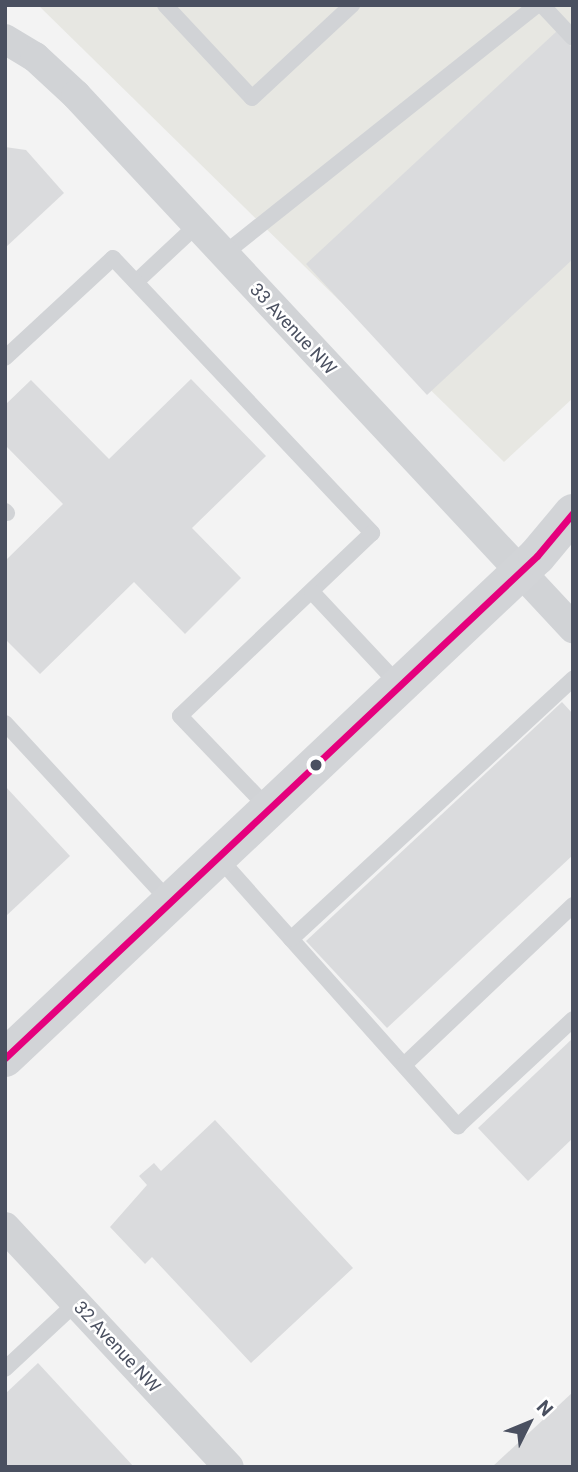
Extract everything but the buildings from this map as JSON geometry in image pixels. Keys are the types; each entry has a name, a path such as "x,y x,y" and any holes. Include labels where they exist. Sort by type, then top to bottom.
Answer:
{"main road":[{"path":"7,1051 170,902 528,564 573,513"},
{"path":"528,564 573,532"}],"street":[{"name":"33 Avenue NW","path":"5,39 58,77 224,254 528,564 573,628"},
{"name":"32 Avenue NW","path":"5,1227 229,1467"}],"lane":[{"path":"165,5 252,98 352,5"},
{"path":"224,254 540,5 573,38"},
{"path":"136,282 197,225"},
{"path":"5,358 113,258 372,533 180,716 268,808"},
{"path":"312,592 398,684"},
{"path":"291,939 573,679"},
{"path":"5,723 170,902"},
{"path":"218,857 458,1126 573,1019"},
{"path":"404,1065 573,905"},
{"path":"5,1369 76,1303"}],"shaded area":[{"path":"38,5 573,5 573,398 504,462"}],"transit line":[{"path":"5,1058 537,556 573,513"}]}
